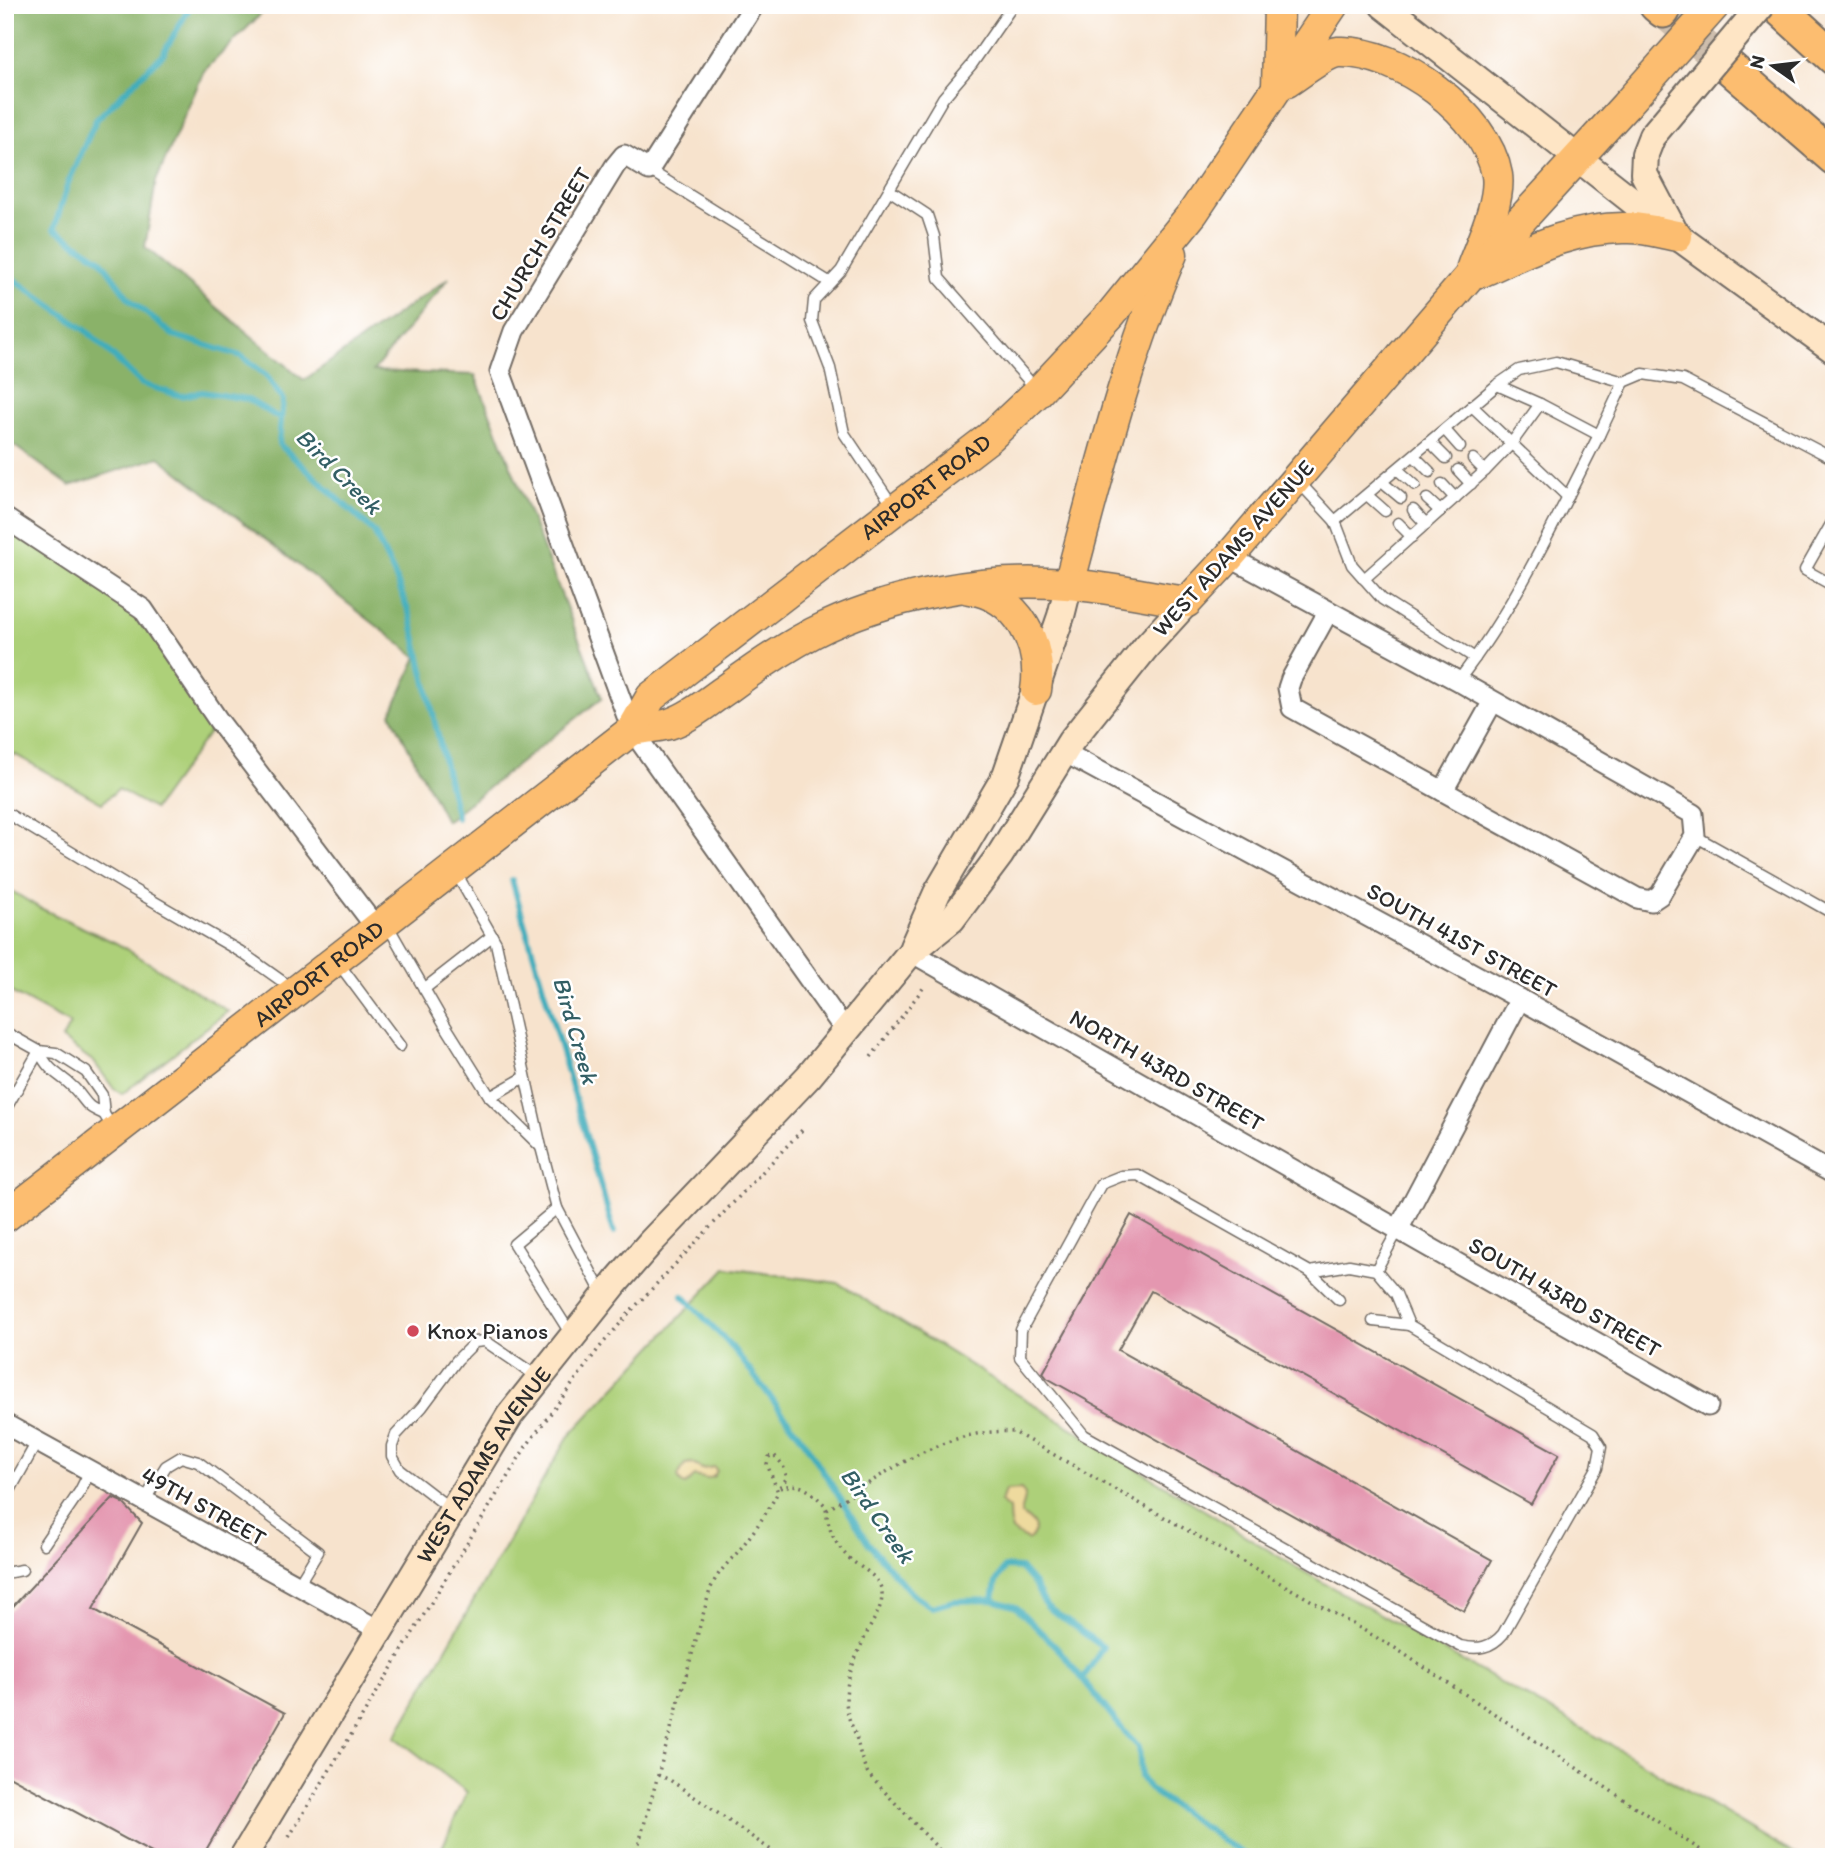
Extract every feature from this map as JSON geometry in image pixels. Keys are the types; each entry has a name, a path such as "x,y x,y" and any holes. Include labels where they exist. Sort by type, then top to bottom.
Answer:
{"highway":[{"path":"1771,7 1834,58"},
{"path":"1729,67 1834,158"}],"main road":[{"path":"1277,88 1279,5"},
{"name":"AIRPORT ROAD","path":"5,1217 110,1123 336,961 632,730 651,697 990,437 1038,392 1111,314 1193,213 1333,5"},
{"path":"1383,5 1677,236 1834,350"},
{"name":"WEST ADAMS AVENUE","path":"243,1857 510,1415 539,1378 651,1242 809,1076 911,953 952,919 977,888 1064,752 1098,705 1146,647 1229,557 1468,278 1578,160 1715,5"},
{"path":"1677,236 1644,174 1645,153 1652,136 1771,7"},
{"path":"1277,88 1335,52 1369,55 1409,72 1452,103 1489,146 1497,177 1495,200 1468,278"},
{"name":"AIRPORT ROAD","path":"1069,584 1130,362 1152,300 1193,213"},
{"path":"1468,278 1538,246 1587,230 1630,228 1677,236"},
{"name":"AIRPORT ROAD","path":"632,730 670,723 696,710 768,659 815,632 894,603 961,588 1030,582 1069,584 1187,602"},
{"name":"WEST ADAMS AVENUE","path":"911,953 937,893 1006,775 1061,616 1069,584"},
{"path":"961,588 988,594 1010,608 1021,619 1035,645 1038,675 1036,690"}],"street":[{"path":"649,170 754,5"},
{"name":"CHURCH STREET","path":"632,730 500,371 514,331 615,166 624,155 649,170"},
{"path":"5,518 144,609 218,720 382,925"},
{"path":"1229,557 1458,681 1492,703 1693,814 1695,836 1660,895 1651,901 1637,898 1292,709 1288,688 1291,679 1328,612"},
{"path":"1443,791 1492,703"},
{"path":"632,730 847,1033"},
{"name":"SOUTH 41ST STREET","path":"1064,752 1520,999 1834,1174"},
{"name":"NORTH 43RD STREET","path":"911,953 1398,1230"},
{"path":"1398,1230 1520,999"},
{"name":"SOUTH 43RD STREET","path":"1398,1230 1707,1406"},
{"name":"49TH STREET","path":"5,1424 379,1630"}],"lane":[{"path":"895,509 844,433 830,368 812,321 814,300 841,271 943,98 972,64 1013,5"},
{"path":"649,170 829,282"},
{"path":"889,190 927,215 934,236 939,278 1038,392"},
{"path":"1335,522 1497,385 1519,370 1556,362 1624,382 1643,374 1683,380 1834,459"},
{"path":"1458,681 1515,596 1568,497 1624,382"},
{"path":"1497,385 1599,435"},
{"path":"1364,579 1485,471 1511,444 1540,404"},
{"path":"1472,406 1568,497"},
{"path":"1444,430 1460,447"},
{"path":"1430,443 1446,458"},
{"path":"1414,456 1430,472"},
{"path":"1473,459 1485,471"},
{"path":"1398,470 1415,485"},
{"path":"1458,470 1471,484"},
{"path":"1296,479 1335,522 1352,565 1382,600 1475,659"},
{"path":"1383,483 1401,498"},
{"path":"1442,484 1455,498"},
{"path":"1368,496 1385,511"},
{"path":"1427,499 1440,511"},
{"path":"1413,510 1426,524"},
{"path":"1834,519 1805,570 1834,586"},
{"path":"1398,523 1412,537"},
{"path":"5,811 241,952 297,991"},
{"path":"1695,836 1834,915"},
{"path":"454,869 496,943 557,1208 604,1297"},
{"path":"382,925 491,1097 541,1147"},
{"path":"424,989 492,936"},
{"path":"336,961 400,1046"},
{"path":"5,1032 38,1051 57,1053 86,1072 102,1096 110,1123"},
{"path":"38,1051 48,1069 74,1088 88,1107 110,1123"},
{"path":"5,1110 38,1051"},
{"path":"491,1097 526,1077"},
{"path":"1339,1300 1310,1272 1138,1175 1121,1176 1101,1184 1021,1330 1020,1357 1084,1435 1449,1640 1476,1650 1495,1643 1503,1634 1597,1468 1601,1447 1592,1434 1409,1325 1373,1321"},
{"path":"557,1208 514,1244 572,1337"},
{"path":"1376,1270 1398,1230"},
{"path":"1310,1272 1349,1265 1376,1270 1396,1294 1409,1325"},
{"path":"452,1510 400,1470 392,1456 391,1446 396,1434 475,1342 485,1340 539,1378"},
{"path":"5,1499 37,1442"},
{"path":"144,1501 166,1466 181,1457 198,1462 318,1552 298,1585"},
{"path":"44,1544 90,1471"},
{"path":"5,1573 22,1570"}],"path":[{"path":"871,1057 924,987"},
{"path":"289,1837 525,1448 564,1394 630,1312 803,1129"},
{"path":"946,1857 877,1786 862,1763 848,1717 847,1689 852,1668 880,1605 882,1592 876,1579 852,1561 834,1538 827,1519 829,1508 888,1471 955,1438 984,1431 1014,1432 1395,1647 1711,1857"},
{"path":"635,1857 716,1574 743,1546 766,1516 778,1492 767,1464 769,1457 774,1455 778,1458 786,1472 787,1478 778,1489 797,1484 829,1508"},
{"path":"658,1775 670,1780 781,1857"}],"green space":[{"path":"5,5 270,5 204,71 156,181 145,247 304,380 449,278 373,371 475,375 602,698 446,821 391,714 417,657 159,457 70,486 5,439"},
{"path":"5,518 143,609 218,720 154,809 118,789 102,803 14,754 5,760"},
{"path":"5,887 40,908 116,943 228,1011 122,1094 114,1089 94,1062 62,1039 70,1024 5,989"},
{"path":"726,1268 838,1283 1296,1567 1613,1746 1799,1857 438,1857 467,1792 395,1737 568,1437"}],"sand":[{"path":"691,1463 702,1469 714,1467 717,1471 713,1477 707,1479 695,1476 685,1485 680,1482 678,1476 685,1464"},
{"path":"1021,1489 1025,1494 1022,1515 1033,1523 1035,1529 1028,1540 1011,1528 1009,1509 1001,1502 1005,1490"}],"building":[{"path":"1131,1215 1559,1454 1531,1504 1151,1291 1118,1350 1492,1560 1464,1611 1047,1378 1043,1373"},
{"path":"113,1498 122,1502 142,1523 93,1609 285,1713 202,1857 159,1857 5,1774 5,1615"}],"waterway":[{"path":"191,5 163,54 96,120 68,183 54,229 100,259 130,300 173,335 241,356 266,375 283,400 281,419"},
{"name":"Bird Creek","path":"5,273 88,332 142,384 181,396 202,392 247,399 281,419 279,444 374,532 395,576 411,618 457,818"},
{"name":"Bird Creek","path":"512,880 614,1232"},
{"name":"Bird Creek","path":"683,1296 732,1347 804,1441 869,1544 912,1594 932,1607 954,1601 993,1600 1016,1607 1061,1652 1139,1747 1141,1777 1149,1789 1247,1857"},
{"path":"993,1600 996,1582 1005,1567 1020,1568 1034,1584 1046,1606 1103,1647 1083,1679"}],"tunnel":[{"path":"1663,11 1729,67"}],"place":[{"name":"Knox Pianos","path":"413,1331"}]}
